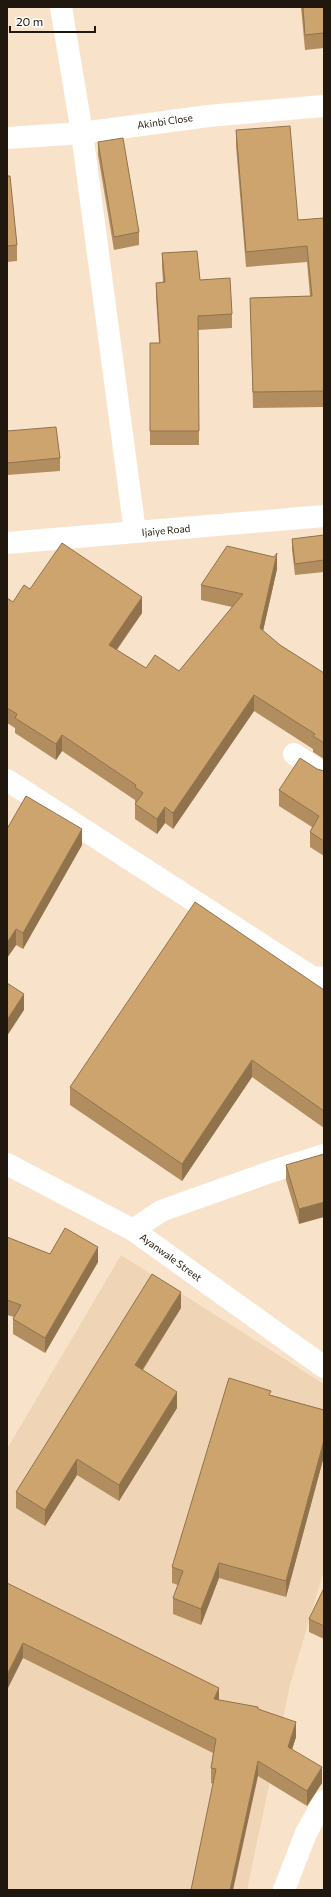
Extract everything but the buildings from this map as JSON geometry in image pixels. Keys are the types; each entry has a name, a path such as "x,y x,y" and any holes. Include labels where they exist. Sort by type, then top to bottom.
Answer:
{"street":[{"path":"61,7 82,133 135,532"},
{"name":"Akinbi Close","path":"7,138 82,133 208,116 324,106"},
{"name":"Ijaiye Road","path":"7,543 324,516"},
{"path":"294,754 324,774"},
{"path":"7,780 312,978 324,978"},
{"path":"133,1230 161,1211 273,1170 324,1155"},
{"name":"Ayanwale Street","path":"7,1164 133,1230 324,1367"},
{"path":"284,1890 306,1833 324,1801"}],"shaded area":[{"path":"121,1255 324,1384 324,1570 290,1685 247,1890 7,1890 7,1449"}]}
